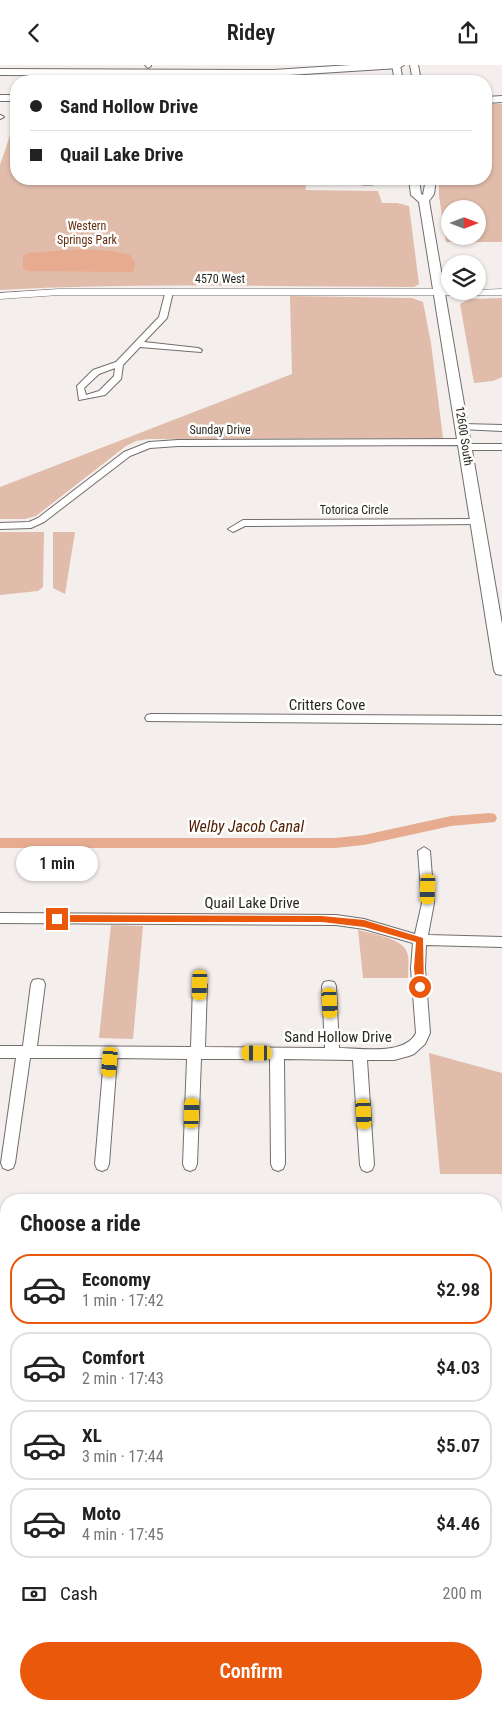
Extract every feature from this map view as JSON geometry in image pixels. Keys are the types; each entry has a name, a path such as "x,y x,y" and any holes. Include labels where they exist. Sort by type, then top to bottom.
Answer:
{"highway":[{"path":"0,72 273,73 397,65"}],"main road":[{"name":"12600 South","path":"415,185 416,195 424,201 502,670"},
{"name":"12600 South","path":"424,201 430,194 431,185"},
{"name":"4570 West","path":"0,296 59,292 169,291 502,292"}],"street":[{"path":"119,364 118,377 102,393 82,398 80,388 96,372 119,364 163,318 169,291"},
{"path":"138,344 198,350"},
{"path":"463,427 502,428"},
{"name":"Sunday Drive","path":"0,527 37,523 127,454 149,445 178,443 465,445 502,447"},
{"name":"Totorica Circle","path":"233,529 243,523 476,522"},
{"name":"Critters Cove","path":"151,718 502,720"},
{"name":"Sand Hollow Drive","path":"0,1052 360,1053 402,1052 409,1050 420,1040 424,1027 418,968 420,940 428,903 424,851"},
{"name":"Quail Lake Drive","path":"0,918 336,920 364,923 420,940 502,942"},
{"path":"8,1163 38,984"},
{"path":"190,1164 200,985"},
{"path":"329,986 332,1053"},
{"path":"102,1164 111,1052"},
{"path":"277,1053 278,1164"},
{"path":"360,1053 367,1165"}],"green space":[{"path":"492,104 502,104 502,242 486,242 486,200 441,200 441,209 439,185 492,185"},
{"name":"Western Springs Park","path":"10,136 10,185 306,185 306,190 378,191 382,203 397,203 409,206 419,284 414,287 104,286 0,290 0,165"},
{"path":"290,296 412,298 423,302 431,343 443,438 149,439 136,441 126,446 36,516 25,519 0,519 0,487 292,374"},
{"path":"502,298 502,377 493,381 474,383 460,304 468,300"},
{"path":"0,532 44,532 43,587 38,591 0,595"},
{"path":"53,532 75,532 65,594 53,588"},
{"path":"111,925 143,926 133,1039 99,1038"},
{"path":"358,930 384,937 403,946 408,956 408,978 363,978"},
{"path":"429,1053 502,1073 502,1174 440,1174"}],"shaded area":[{"path":"81,249 112,251 130,255 135,262 135,268 132,272 28,271 23,269 23,255"}],"waterway":[{"name":"Welby Jacob Canal","path":"0,843 335,843 364,840 451,821 490,818"}],"route":[{"path":"57,919 322,919 364,923 420,940 418,968 420,987"}]}
